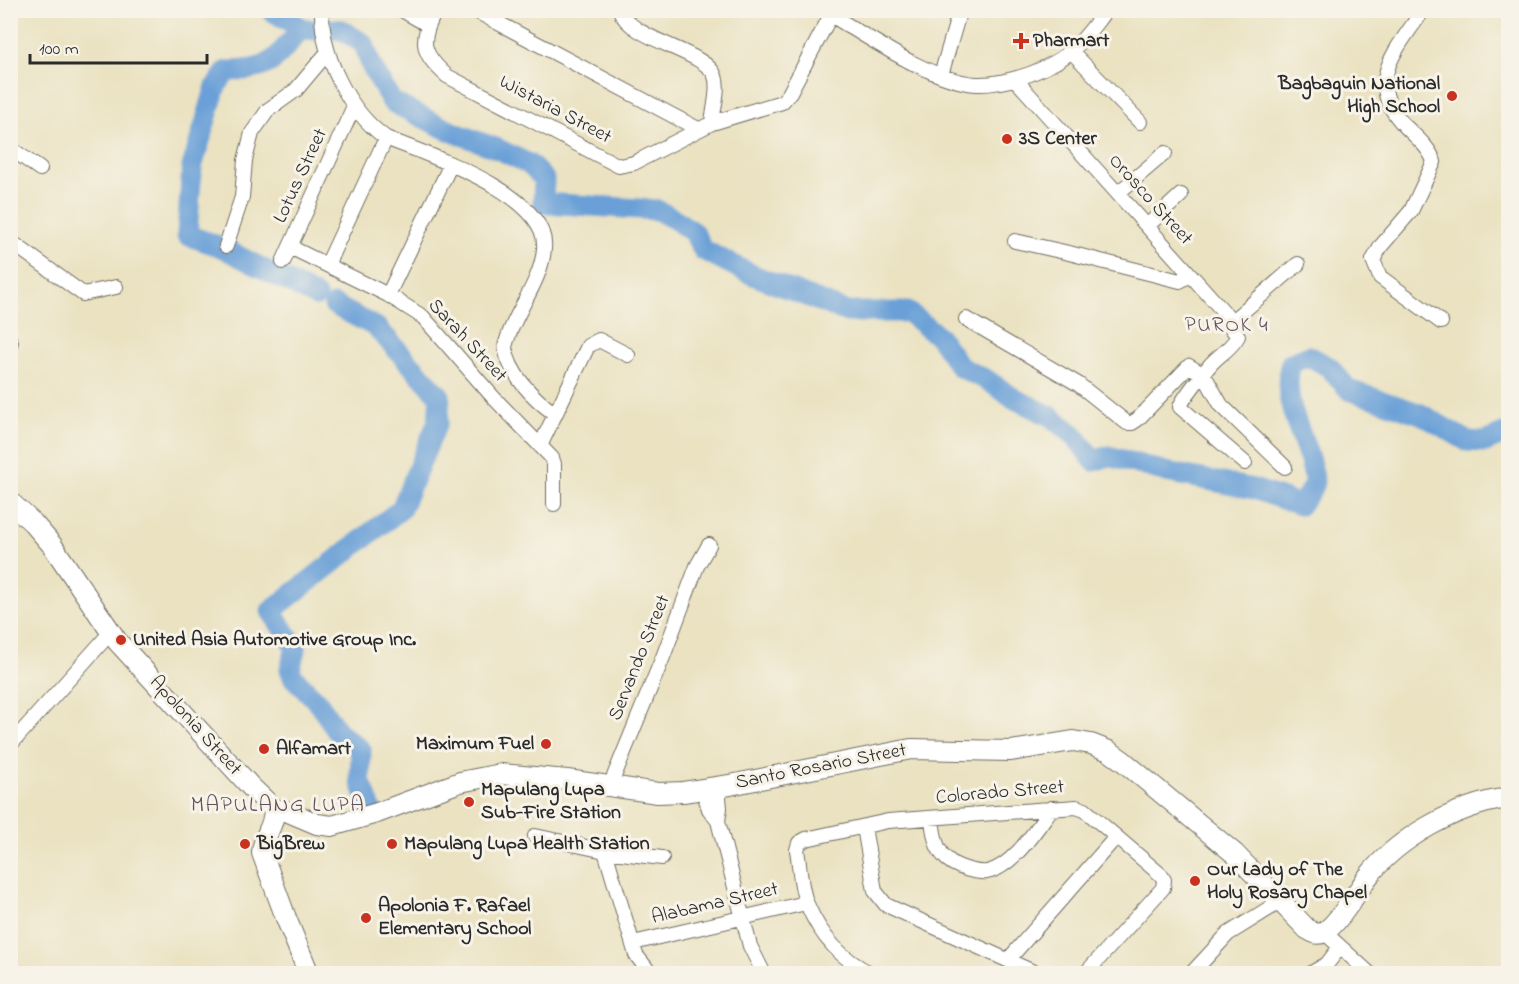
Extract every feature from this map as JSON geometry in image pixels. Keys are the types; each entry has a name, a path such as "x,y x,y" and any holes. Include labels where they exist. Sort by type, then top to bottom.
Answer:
{"street":[{"path":"322,10 327,52 354,106 374,129 386,138 474,173 488,181 510,196 540,226 544,236 540,265 505,347 510,364 526,389 555,414"},
{"path":"402,10 428,25 436,10"},
{"path":"474,10 698,129 782,102 789,94 831,13 909,60 952,80 975,84 1015,79 1051,65 1071,51 1106,10"},
{"path":"620,10 626,22 636,29 712,70 716,83 712,123"},
{"path":"941,75 960,10"},
{"path":"1423,10 1388,66 1384,90 1387,102 1431,153 1434,162 1411,211 1381,246 1373,260 1380,277 1441,322"},
{"name":"Wistaria Street","path":"428,25 424,47 435,66 447,76 619,166 633,163 698,129"},
{"path":"1071,51 1140,122"},
{"path":"225,246 242,197 245,159 252,133 268,110 296,90 327,52"},
{"name":"Orosco Street","path":"1015,79 1232,321"},
{"name":"Lotus Street","path":"283,262 354,106"},
{"path":"327,265 386,138"},
{"path":"10,148 40,169"},
{"path":"1118,194 1165,153"},
{"path":"388,295 451,164"},
{"path":"1147,226 1181,195"},
{"path":"10,241 83,294 116,287"},
{"path":"1015,242 1070,253 1180,281 1190,275"},
{"name":"Sarah Street","path":"290,247 388,295 423,317 493,397 552,458 554,504"},
{"path":"1245,463 1180,407 1182,400 1210,365 1235,342 1238,336 1232,329 1232,321 1298,264"},
{"path":"966,319 1078,384 1127,423 1138,419 1189,366 1204,375 1221,405 1285,467"},
{"path":"540,446 588,346 599,340 628,355"},
{"name":"Apolonia Street","path":"10,502 52,545 111,632 275,812"},
{"name":"Servando Street","path":"609,786 663,657 697,566 709,545"},
{"path":"10,745 111,632"},
{"name":"Santo Rosario Street","path":"275,812 282,810 317,824 332,826 377,813 460,782 501,774 522,774 658,793 711,788 903,750 1011,752 1073,741 1091,744 1123,761 1235,854 1307,929 1314,933 1324,932"},
{"path":"711,788 720,808 718,821 750,946 764,974"},
{"path":"1370,974 1324,932 1332,925 1375,868 1407,840 1445,818 1488,802 1509,798"},
{"name":"Colorado Street","path":"806,903 797,850 799,843 806,839 888,821 1076,807 1085,810 1161,874 1164,884 1085,974"},
{"path":"932,818 934,839 941,856 954,865 970,871 986,872 1002,867 1052,808"},
{"path":"275,812 262,844 262,853 309,974"},
{"path":"864,827 875,891 880,900 886,905 1038,974"},
{"path":"535,836 605,851 662,858"},
{"path":"1008,960 1116,837"},
{"path":"605,851 636,956 651,974"},
{"path":"1191,974 1228,934 1281,901"},
{"path":"806,903 833,946 845,959 872,974"},
{"name":"Alabama Street","path":"633,943 806,903"},
{"path":"1310,974 1326,964 1340,947"}],"waterway":[{"path":"270,10 302,28 314,30"},
{"path":"302,28 278,56 264,66 227,71 216,86 192,167 187,235 221,247 316,296"},
{"path":"329,29 342,30 364,44 371,65 392,102 450,131 496,148 529,164 544,179 543,203 657,210 694,233 703,250 753,275 847,312 908,312 939,337 960,367 987,380 1015,399 1050,416 1074,435 1094,461 1109,456 1166,472 1254,489 1300,505 1312,488 1314,477 1294,417 1288,385 1291,363 1309,356 1329,367 1349,390 1421,414 1467,441 1485,442 1508,432"},
{"path":"334,305 376,327 440,396 438,421 401,509 271,611 296,648 290,669 293,677 318,702 337,731 361,750 360,780 371,809"}],"place":[{"name":"Pharmart","path":"1021,41"},
{"name":"Bagbaguin National High School","path":"1452,96"},
{"name":"3S Center","path":"1007,139"},
{"name":"United Asia Automotive Group Inc.","path":"121,640"},
{"name":"Maximum Fuel","path":"546,744"},
{"name":"Alfamart","path":"264,749"},
{"name":"Mapulang Lupa Sub-Fire Station","path":"469,802"},
{"name":"BigBrew","path":"245,844"},
{"name":"Mapulang Lupa Health Station","path":"392,844"},
{"name":"Our Lady of The Holy Rosary Chapel","path":"1195,881"},
{"name":"Apolonia F. Rafael Elementary School","path":"366,918"}],"district":[{"name":"PUROK 4","path":"1227,326"},
{"name":"MAPULANG LUPA","path":"278,806"}]}
